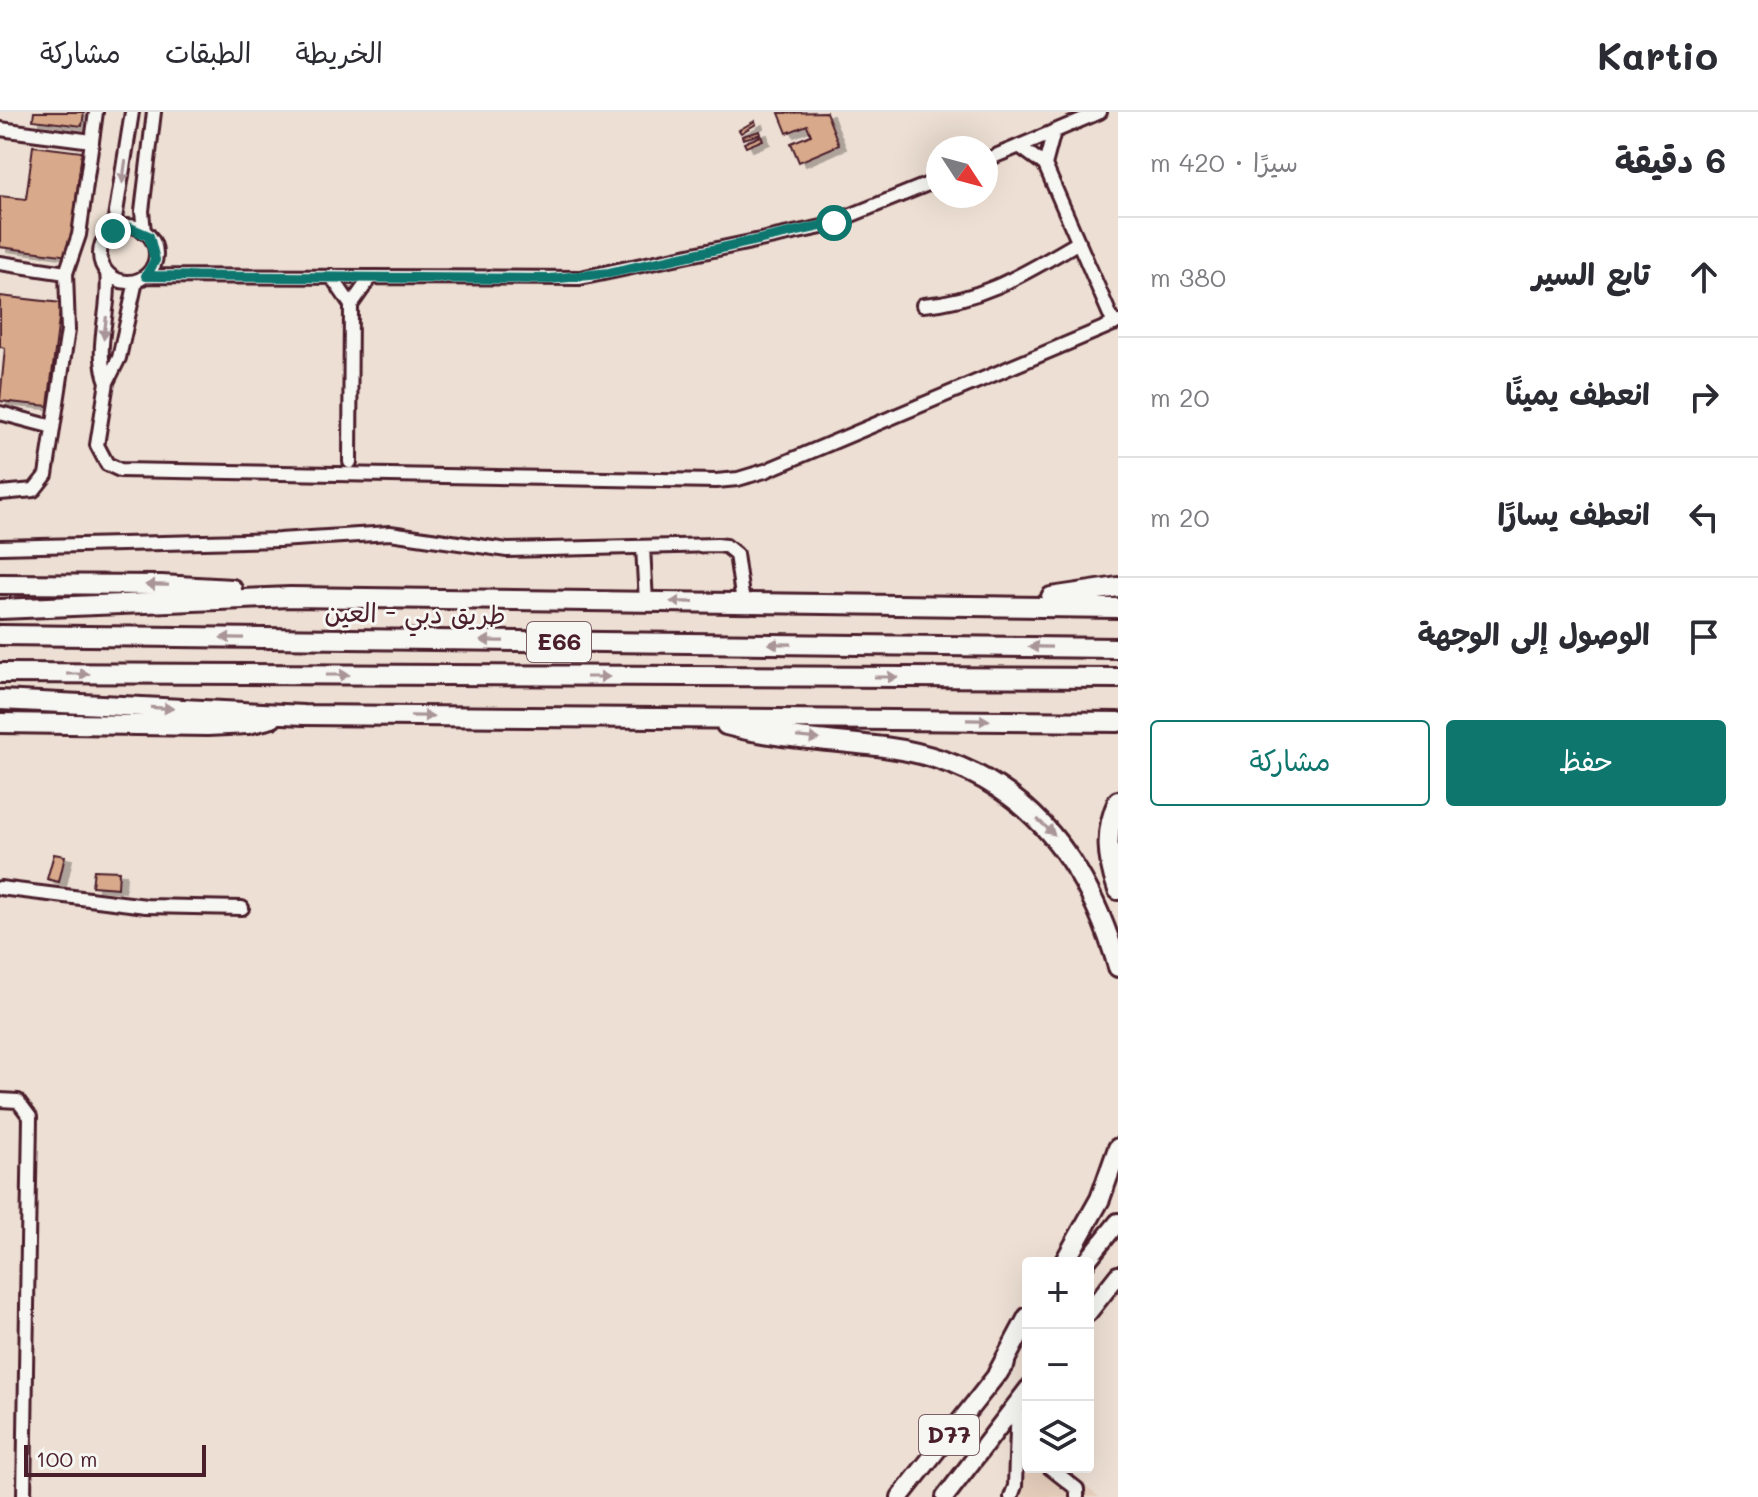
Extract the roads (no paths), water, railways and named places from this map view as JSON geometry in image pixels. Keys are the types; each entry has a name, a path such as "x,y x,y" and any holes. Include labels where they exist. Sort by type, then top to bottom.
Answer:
{"highway":[{"path":"0,584 161,585 290,597"},
{"path":"984,605 1118,587"},
{"path":"0,609 290,597 1118,608"},
{"name":"طريق دبي - العين","path":"0,635 1118,648"},
{"name":"E66","path":"0,673 1118,678"},
{"path":"0,700 283,714 1118,722"},
{"path":"0,723 227,725 248,724 283,714"},
{"path":"704,719 748,731 913,752 967,771 991,784 1053,833 1070,855 1096,903 1118,967"},
{"path":"1118,801 1109,829 1108,853 1118,890"},
{"path":"1067,1257 1100,1199 1118,1148"},
{"path":"998,1373 1022,1328"}],"main road":[{"path":"1090,1257 1118,1222"},
{"path":"1094,1305 1118,1275"},
{"name":"D77","path":"900,1497 1022,1343"},
{"name":"D77","path":"945,1497 1022,1397"}],"street":[{"path":"0,493 29,492 41,484 68,330 66,273 79,235 96,112"},
{"path":"107,382 101,355 109,292 101,246 113,231 132,112"},
{"path":"154,112 142,211 144,232 155,251 155,260 141,278 119,358 107,382 97,445 107,464 128,472 716,481 738,479 770,469 1116,323 1045,165 1019,146"},
{"path":"998,155 1100,112"},
{"path":"0,129 92,141"},
{"path":"1045,165 1054,131"},
{"path":"107,273 121,281 141,278 331,276 550,279 594,276 822,227 926,185"},
{"path":"113,231 128,227 144,232"},
{"path":"923,305 960,301 995,289 1079,242"},
{"path":"0,263 66,273"},
{"path":"331,276 351,305"},
{"path":"350,462 351,305 370,278"},
{"path":"0,413 53,427"},
{"path":"0,547 279,540 390,533 507,550 717,545 732,549 738,561 743,603"},
{"path":"643,547 646,602"},
{"path":"0,888 146,906 242,908"},
{"path":"2,1100 18,1101 28,1110 24,1497"},
{"path":"1011,1497 1022,1401"},
{"path":"1016,1442 1022,1446"},
{"path":"1057,1473 1077,1489 1077,1497"},
{"path":"1005,1497 1015,1478"}]}
